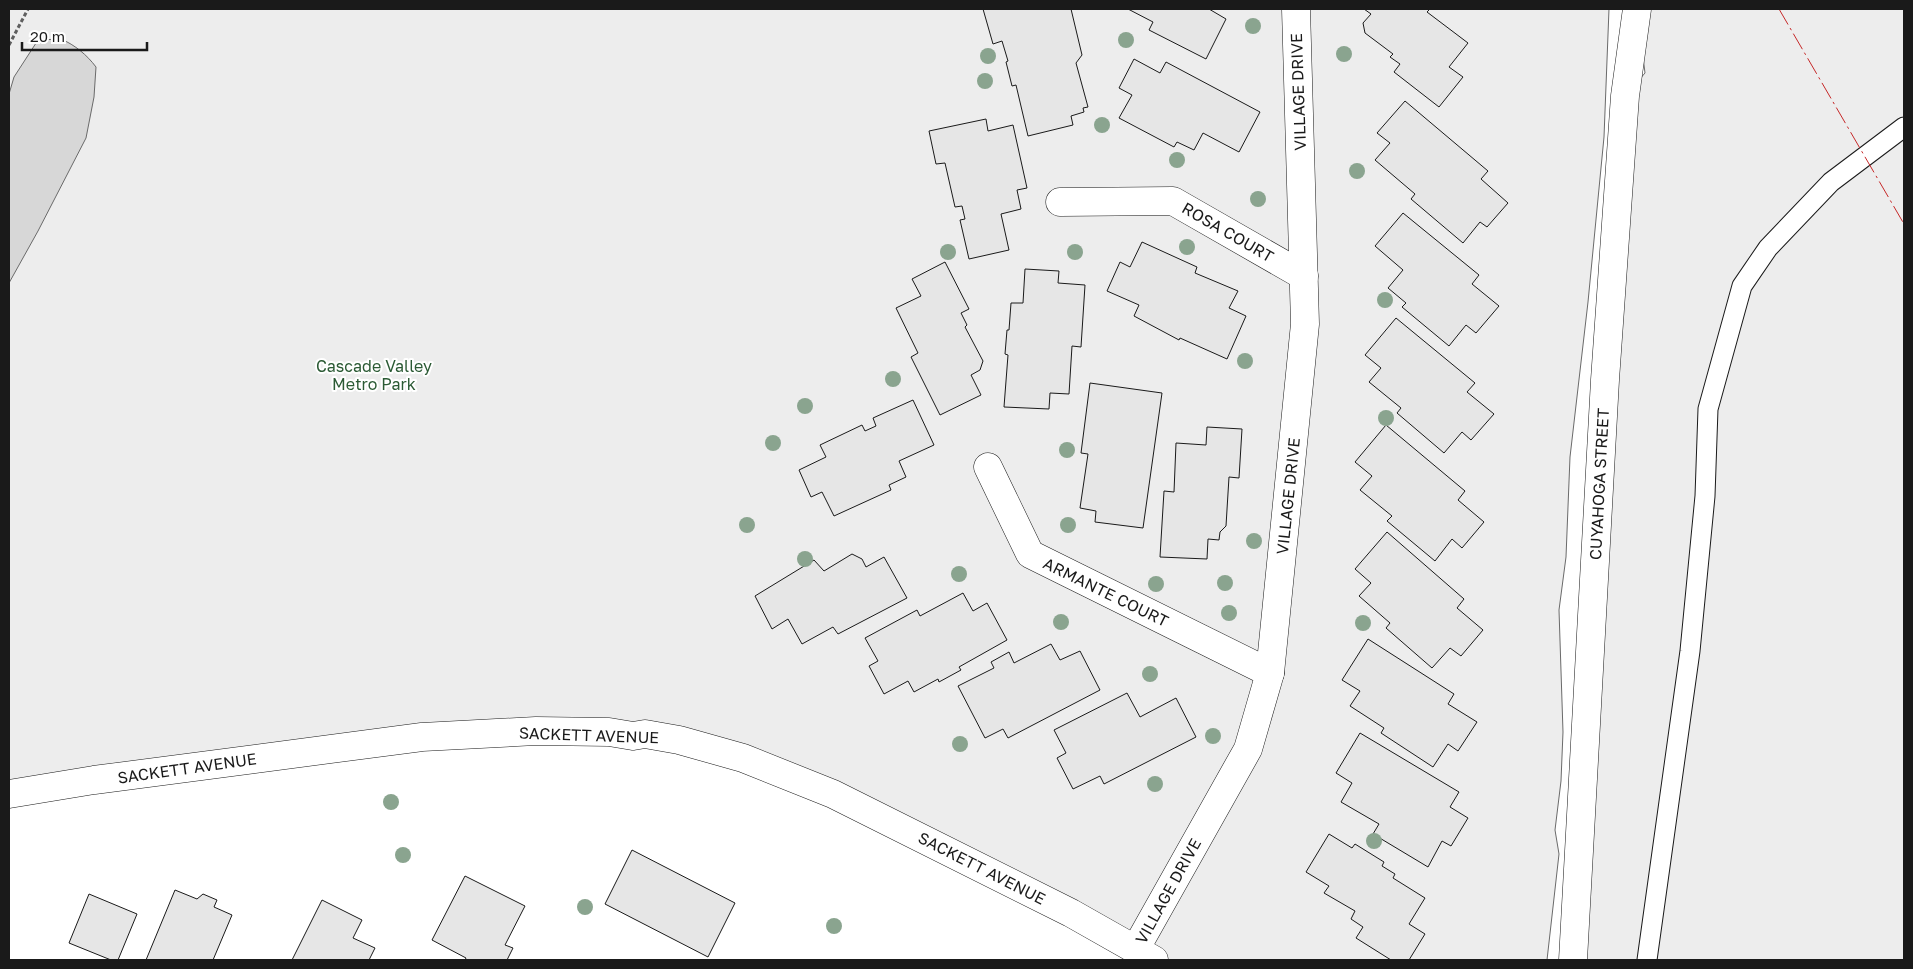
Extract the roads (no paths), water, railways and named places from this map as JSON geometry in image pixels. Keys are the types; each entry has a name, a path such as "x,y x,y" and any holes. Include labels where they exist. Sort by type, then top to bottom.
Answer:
{"street":[{"name":"VILLAGE DRIVE","path":"1144,955 1248,749 1270,673 1305,324 1296,9"},
{"name":"CUYAHOGA STREET","path":"1573,960 1605,380 1625,96 1636,9"},
{"name":"ROSA COURT","path":"1060,202 1173,201 1304,276"},
{"name":"ARMANTE COURT","path":"988,467 1030,554 1270,673"},
{"name":"SACKETT AVENUE","path":"9,794 94,780 422,738 536,731 609,732 633,736 645,734 679,740 743,758 833,794 1070,913 1144,955"}],"lane":[{"path":"1647,960 1690,651 1705,496 1708,409 1742,286 1768,248 1831,182 1904,127"}],"park label":[{"name":"Cascade Valley Metro Park","path":"374,375"}]}
